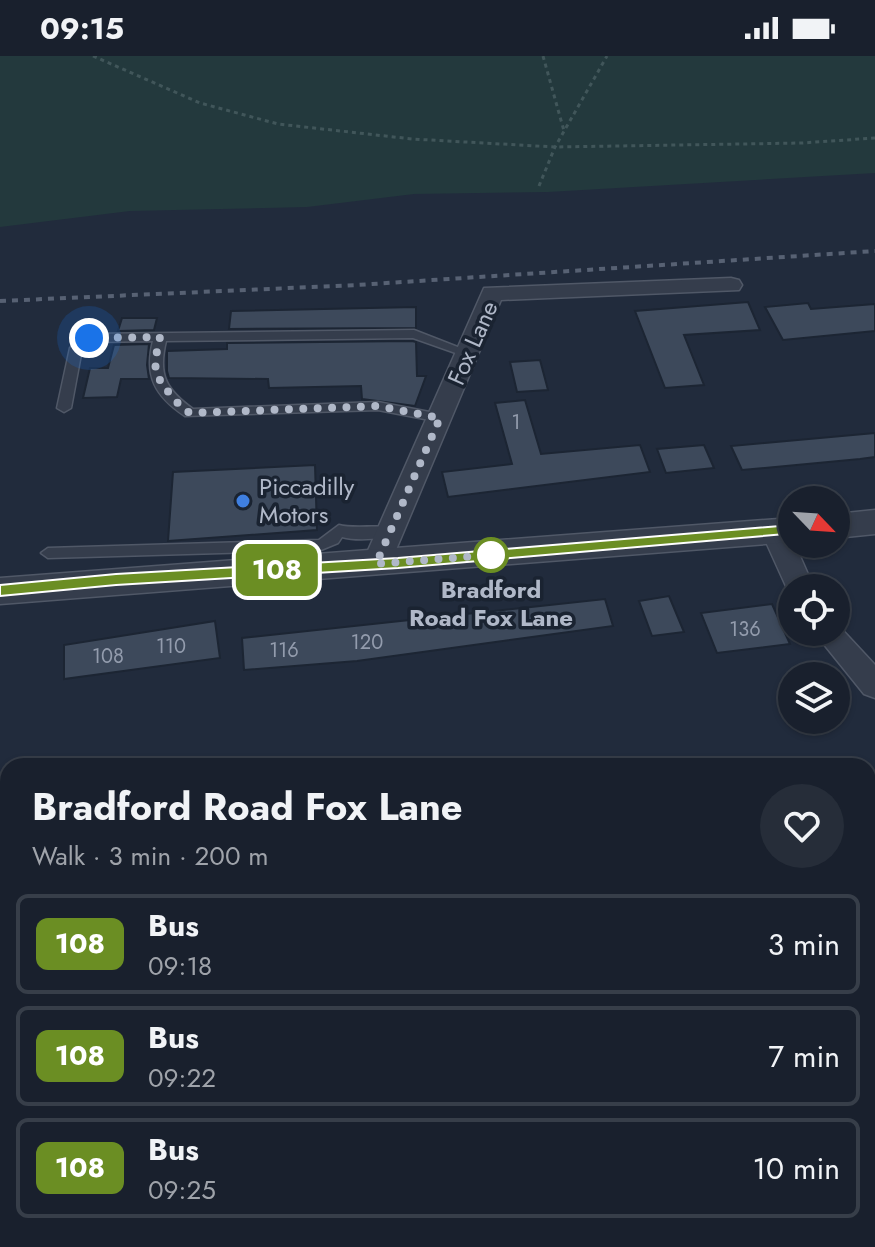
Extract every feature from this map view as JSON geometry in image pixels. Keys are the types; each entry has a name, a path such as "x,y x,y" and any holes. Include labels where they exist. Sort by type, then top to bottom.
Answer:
{"street":[{"name":"Fox Lane","path":"376,564 492,293 731,285"},
{"path":"850,525 875,522"},
{"path":"0,591 778,531"},
{"path":"841,646 875,686"}],"lane":[{"path":"64,408 76,348 81,341 89,338 414,334 467,353"},
{"path":"160,337 154,367 157,378 190,413 378,406 440,418"},
{"path":"48,553 321,545 333,539 339,530 350,534 391,531"}],"path":[{"path":"93,56 200,103 278,124 412,139 555,147 802,143 875,138"},
{"path":"543,56 564,131"},
{"path":"539,186 555,147 607,56"}],"green space":[{"path":"0,56 875,56 875,173 548,192 414,194 307,207 130,211 0,227"}],"building":[{"path":"748,302 760,330 684,335 704,385 665,388 635,311"},
{"path":"808,303 811,309 875,304 875,331 783,340 765,307"},
{"path":"416,307 416,328 229,329 231,311"},
{"path":"122,318 157,318 154,330 118,331"},
{"path":"416,342 417,376 426,376 415,406 362,399 361,386 269,388 268,379 169,378 167,371 167,351 227,349 227,343"},
{"path":"149,344 149,379 121,379 117,397 83,398 90,368 108,368 114,345"},
{"path":"540,360 548,390 517,392 510,362"},
{"path":"525,400 541,454 640,445 650,472 448,497 442,472 512,464 495,403"},
{"path":"875,433 875,457 742,470 731,446"},
{"path":"704,445 714,468 666,473 657,449"},
{"name":"Piccadilly Motors","path":"315,465 317,530 168,541 173,472"},
{"path":"669,596 684,632 652,636 639,601"},
{"path":"605,599 613,626 357,661 244,670 242,638"},
{"path":"772,604 778,617 778,645 717,653 701,613"},
{"path":"215,621 220,658 64,679 64,645"}],"railway":[{"path":"0,301 357,285 875,251"}],"bus line":[{"name":"108","path":"0,591 116,580 398,563 778,531"}],"place":[{"name":"Piccadilly Motors","path":"243,501"},
{"name":"Bradford Road Fox Lane","path":"491,555"}],"route":[{"path":"89,338 160,337 154,367 157,378 190,413 378,406 440,418 376,564 491,555"}]}
